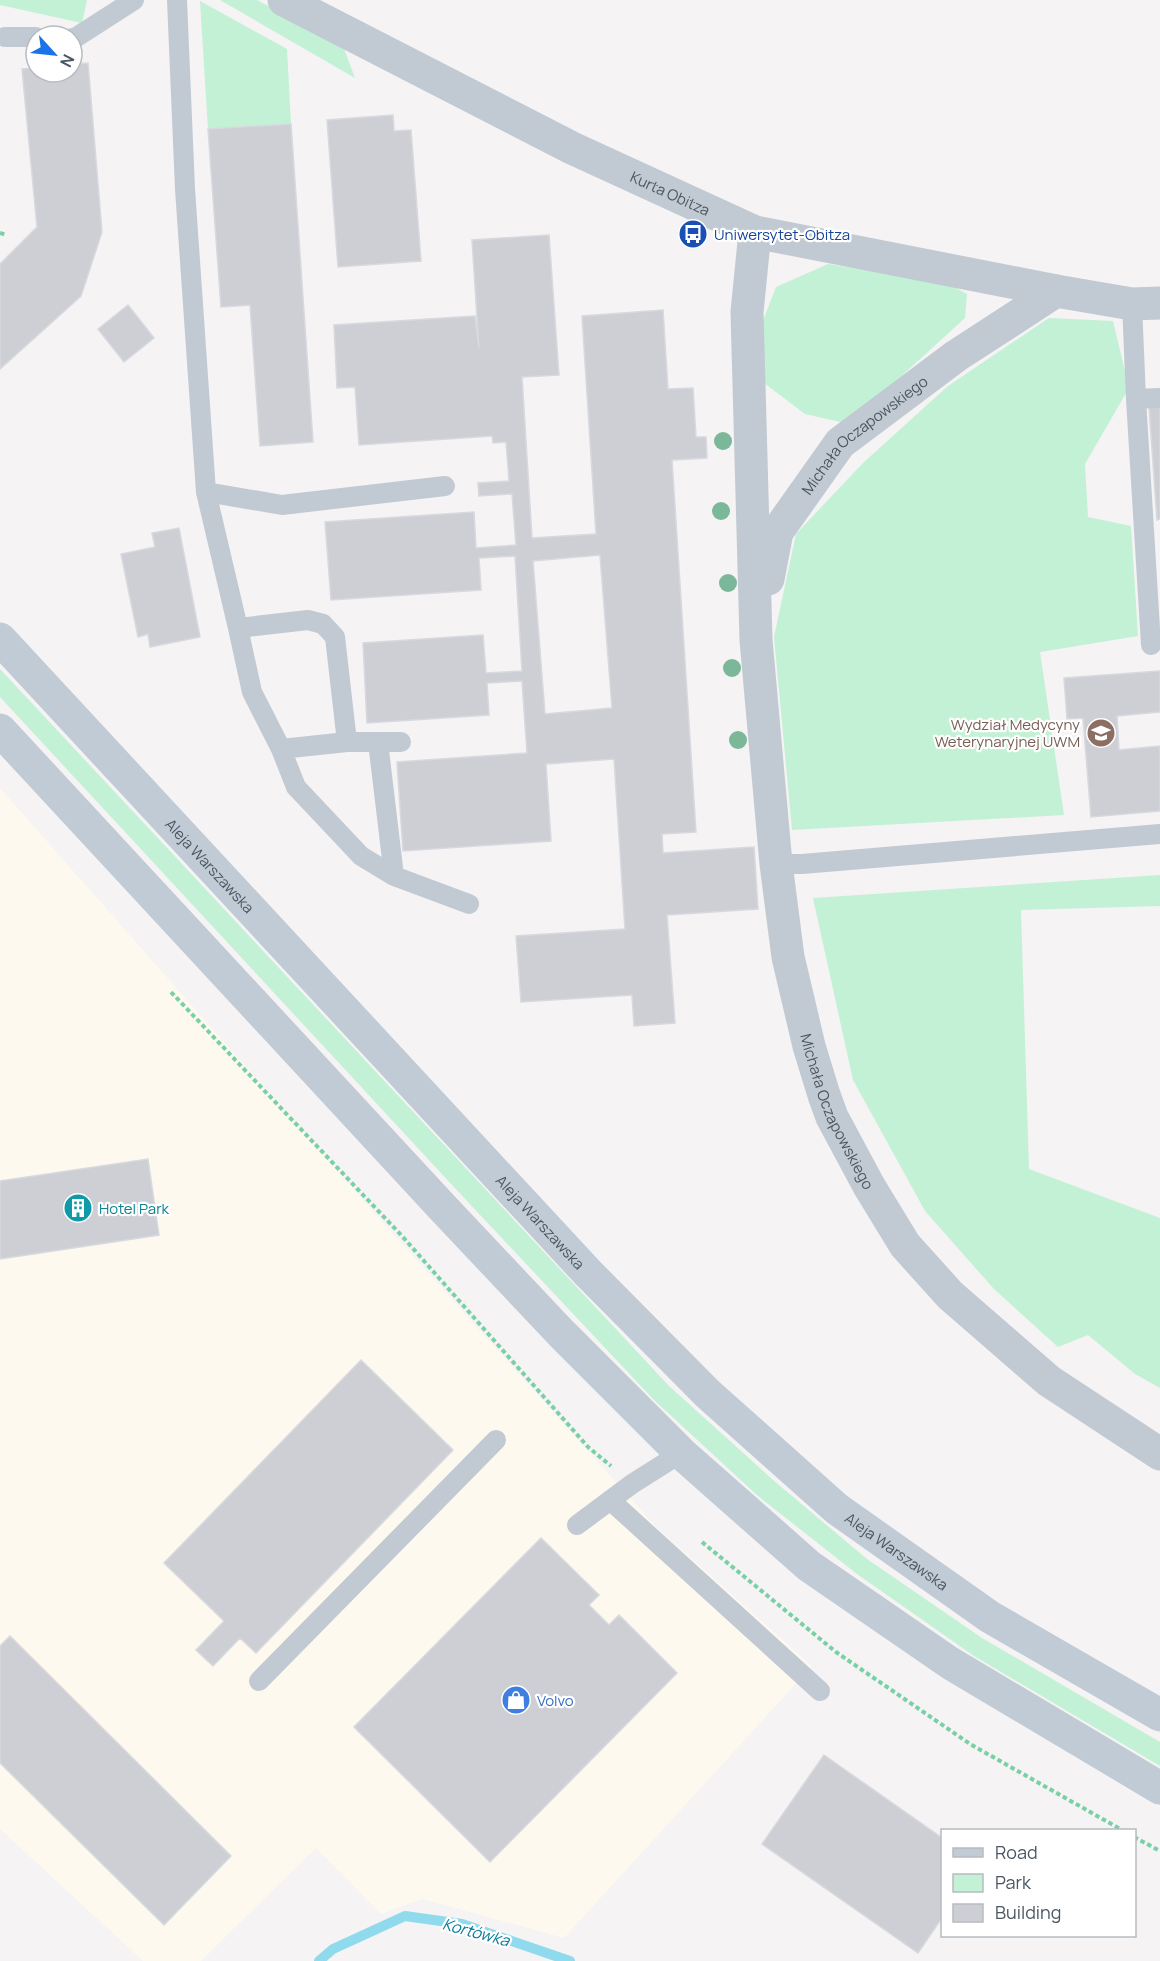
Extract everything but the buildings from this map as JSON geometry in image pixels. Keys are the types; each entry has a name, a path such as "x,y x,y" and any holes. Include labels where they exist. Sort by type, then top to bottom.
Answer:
{"main road":[{"name":"Aleja Warszawska","path":"0,639 588,1274 708,1394 837,1509 990,1617 1160,1715"},
{"path":"0,730 443,1208 561,1333 681,1453 809,1566 950,1663 1160,1788"}],"street":[{"name":"Kurta Obitza","path":"284,0 572,148 755,232 1056,291 1146,303"},
{"name":"Michała Oczapowskiego","path":"755,232 747,312 756,640 776,864 788,957 809,1046 824,1095 832,1117 869,1186 905,1245 950,1295 1049,1381 1160,1454"},
{"name":"Michała Oczapowskiego","path":"756,640 777,532 840,443 956,356 1056,291"}],"lane":[{"path":"84,32 134,0"},
{"path":"177,0 185,189 206,492 252,692 281,749 296,787 361,856 394,876 469,904"},
{"path":"5,37 24,37"},
{"path":"1146,303 1136,399 1151,645"},
{"path":"1136,399 1160,398"},
{"path":"206,492 282,505 445,486"},
{"path":"238,628 308,620 323,624 335,637 347,742"},
{"path":"281,749 347,742 401,742"},
{"path":"378,742 394,876"},
{"path":"776,864 814,863 1160,834"},
{"path":"259,1681 496,1440"},
{"path":"577,1525 632,1484 681,1453"},
{"path":"610,1500 820,1691"}],"path":[{"path":"0,233 6,235"},
{"path":"1136,1838 1160,1851"}],"shaded area":[{"path":"0,788 388,1228 658,1529 812,1666 564,1938 422,1899 381,1914 316,1848 201,1961 143,1961 0,1829"}],"green space":[{"path":"0,0 87,0 82,23 0,5"},
{"path":"220,0 257,0 343,46 355,78"},
{"path":"200,1 287,49 291,124 208,129"},
{"path":"828,264 947,283 967,294 965,318 849,424 805,414 760,380 760,328 776,287"},
{"path":"1049,318 1113,321 1129,388 1085,464 1088,517 1131,526 1138,636 1040,652 1064,815 792,830 774,637 796,534 863,463 948,386"},
{"path":"0,669 669,1386 773,1480 867,1559 982,1638 1160,1742 1160,1766 974,1656 857,1574 758,1496 654,1400 0,697"},
{"path":"1160,875 1160,906 1021,910 1029,1169 1160,1218 1160,1388 1135,1374 1088,1335 1058,1347 994,1289 925,1211 853,1080 813,898"}],"waterway":[{"name":"Kortówka","path":"319,1961 333,1949 405,1916 462,1924 570,1961"}],"place":[{"name":"Uniwersytet-Obitza","path":"693,234"},
{"name":"Wydział Medycyny Weterynaryjnej UWM","path":"1101,733"},
{"name":"Hotel Park","path":"78,1208"},
{"name":"Volvo","path":"516,1700"}]}
